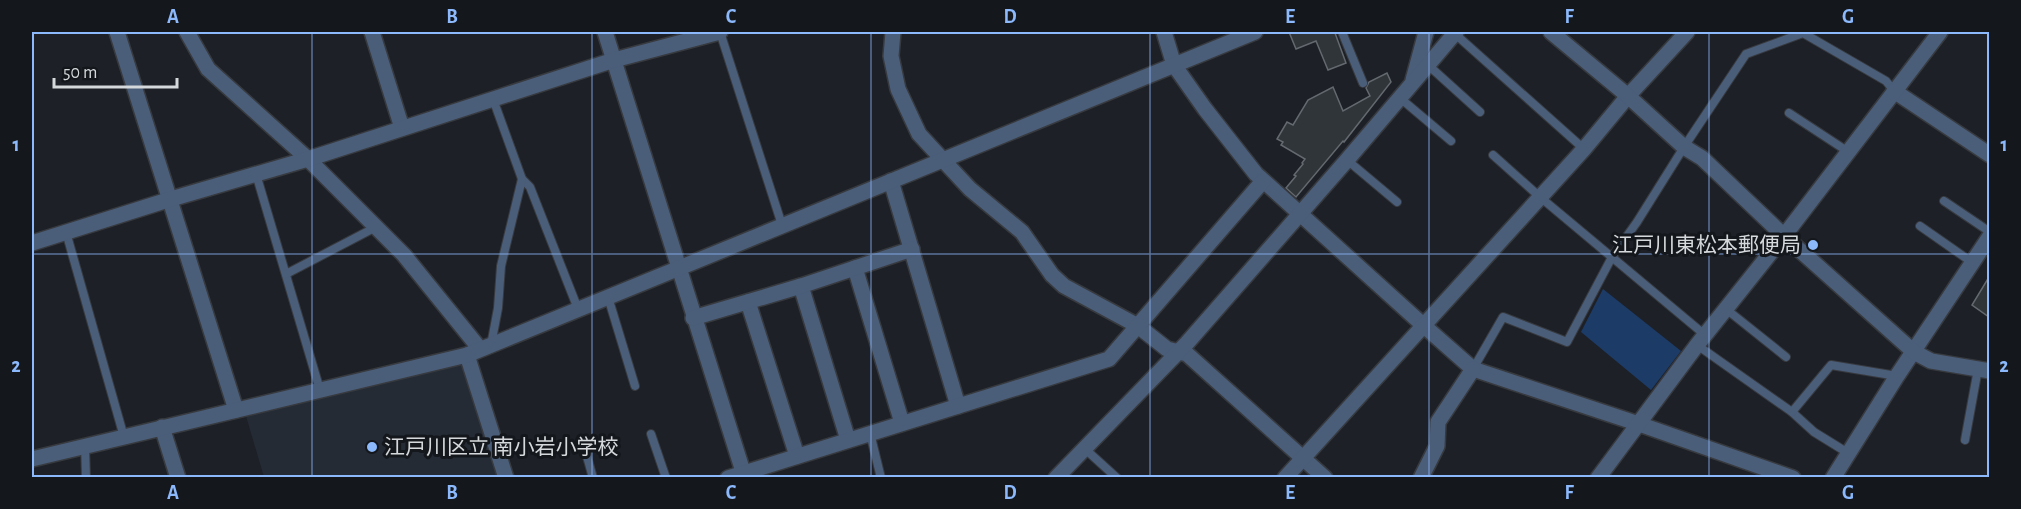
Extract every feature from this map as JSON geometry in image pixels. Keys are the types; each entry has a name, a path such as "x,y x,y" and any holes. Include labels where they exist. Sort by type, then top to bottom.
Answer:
{"street":[{"path":"117,32 236,410"},
{"path":"187,32 208,69 308,159 404,255 480,350 506,477"},
{"path":"372,32 402,128"},
{"path":"605,32 744,475"},
{"path":"32,243 308,159 614,60 720,32"},
{"path":"892,32 891,56 898,89 919,134 970,189 1022,232 1052,275 1064,286 1138,326 1167,349 1187,354 1325,477"},
{"path":"1164,32 1174,65 1205,109 1263,182 1473,369 1793,477"},
{"path":"32,459 480,350 1255,32"},
{"path":"1412,83 1426,32"},
{"path":"1056,477 1177,352 1347,160 1455,32"},
{"path":"1551,32 1628,96 1684,147 1702,158 1784,236 1914,352 1931,362 1984,370"},
{"path":"1285,477 1584,149 1628,96 1687,32"},
{"path":"1598,477 1701,340 1784,236 1940,32"},
{"path":"1894,91 1989,154"},
{"path":"891,180 958,406"},
{"path":"728,477 744,475 797,456 1109,359 1263,182"},
{"path":"1833,477 1973,263 1989,234"},
{"path":"693,318 801,286 912,249"},
{"path":"855,268 902,423"},
{"path":"801,286 848,440"},
{"path":"748,302 797,456"},
{"path":"1420,477 1437,446 1438,422 1473,369"},
{"path":"162,427 178,477"}],"lane":[{"path":"720,32 782,225"},
{"path":"1342,32 1363,83"},
{"path":"1455,32 1584,149"},
{"path":"1473,369 1503,318 1567,342 1612,257 1746,54 1803,33 1886,81 1894,91"},
{"path":"1428,65 1480,112"},
{"path":"1400,98 1451,141"},
{"path":"493,99 522,179 530,187 578,309"},
{"path":"1789,114 1847,151"},
{"path":"1493,155 1612,257 1701,340 1814,432 1848,453"},
{"path":"1347,160 1397,202"},
{"path":"256,174 320,390"},
{"path":"480,350 498,308 501,266 522,179"},
{"path":"1944,201 1989,234"},
{"path":"1920,226 1973,263"},
{"path":"286,274 376,227"},
{"path":"66,232 124,436"},
{"path":"608,297 635,386"},
{"path":"1726,309 1786,357"},
{"path":"1792,412 1831,365 1897,376"},
{"path":"1965,440 1984,370"},
{"path":"651,434 666,477"},
{"path":"870,434 881,477"},
{"path":"85,446 86,477"},
{"path":"584,446 593,477"},
{"path":"1084,448 1117,477"}],"shaded area":[{"path":"1603,289 1681,351 1651,390 1581,332"},
{"name":"江戸川区立 南小岩小学校","path":"464,364 499,477 264,477 246,416"}],"building":[{"path":"1289,32 1336,32 1346,63 1328,70 1316,41 1296,49"},
{"path":"1387,73 1391,82 1344,142 1296,197 1286,188 1305,159 1281,145 1283,142 1277,139 1287,122 1293,125 1308,100 1333,87 1343,111 1370,96 1366,88 1369,82"},
{"path":"1989,277 1989,317 1972,305"}],"place":[{"name":"江戸川東松本郵便局","path":"1813,245"},
{"name":"江戸川区立 南小岩小学校","path":"372,447"}]}
